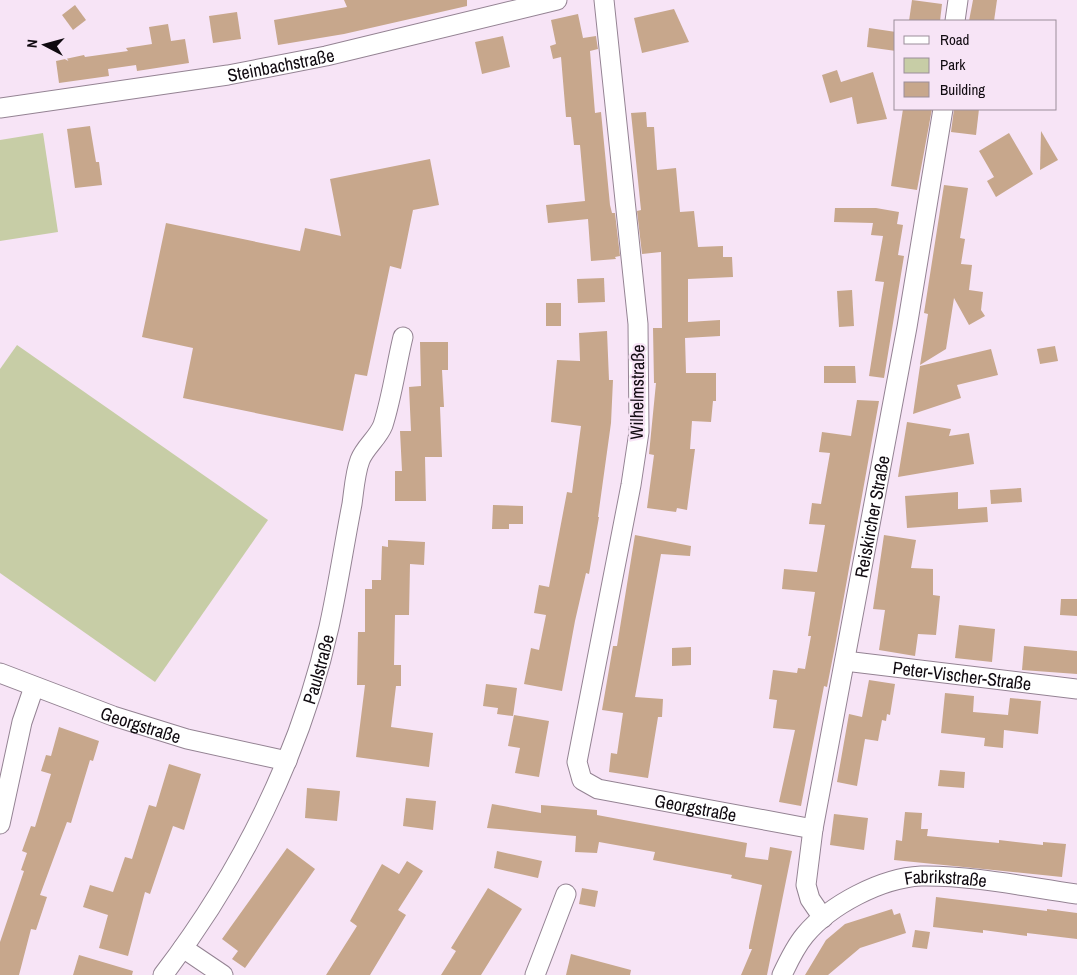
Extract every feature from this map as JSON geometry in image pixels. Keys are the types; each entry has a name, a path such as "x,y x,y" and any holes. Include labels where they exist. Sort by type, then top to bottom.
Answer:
{"street":[{"name":"Steinbachstraße","path":"0,108 228,75 326,56 557,0"},
{"name":"Wilhelmstraße","path":"582,780 577,762 629,494 639,432 638,324 604,0"},
{"path":"955,20 958,0"},
{"name":"Reiskircher Straße","path":"823,918 810,900 806,885 813,829 907,327 943,110"},
{"name":"Paulstraße","path":"163,975 183,948 251,836 287,761 316,684 330,625 360,459 382,427 402,337"},
{"name":"Peter-Vischer-Straße","path":"845,661 1077,689"},
{"name":"Georgstraße","path":"0,673 112,716 186,738 287,761"},
{"path":"0,824 22,722 34,687"},
{"name":"Georgstraße","path":"582,780 598,789 813,829"},
{"name":"Fabrikstraße","path":"782,975 805,935 823,918 884,882 921,876 957,878 1077,894"},
{"path":"535,975 566,894"},
{"path":"183,948 223,975"}],"green space":[{"path":"43,133 58,232 0,241 0,140"},
{"path":"17,345 268,520 155,682 0,573 0,369"}],"building":[{"path":"344,0 467,0 467,6 344,34 278,45 274,20 347,7"},
{"path":"912,0 942,4 940,20 909,20"},
{"path":"973,0 997,0 994,20 969,20"},
{"path":"75,5 86,20 73,30 62,15"},
{"path":"674,9 689,42 642,53 634,18"},
{"path":"237,12 241,39 213,43 209,16"},
{"path":"578,14 583,38 596,36 598,49 590,51 595,113 601,112 610,205 612,213 615,213 620,256 615,257 616,259 591,261 588,219 548,223 546,205 585,201 580,145 574,145 571,117 566,117 561,57 553,59 550,46 556,44 551,20"},
{"path":"168,24 171,41 185,39 189,63 137,71 136,65 108,69 109,76 59,83 56,61 84,55 85,57 128,51 126,48 152,44 149,27"},
{"path":"869,28 894,32 894,51 867,47"},
{"path":"503,36 510,67 482,74 475,42"},
{"path":"837,70 841,82 873,72 887,119 857,124 852,97 830,103 822,75"},
{"path":"903,110 932,110 917,190 891,186"},
{"path":"954,110 979,110 976,135 951,132"},
{"path":"646,112 647,127 654,127 657,170 676,168 680,212 694,211 698,247 723,246 723,257 732,257 733,277 688,279 688,322 720,320 720,336 685,338 686,373 716,373 716,401 713,401 711,422 692,421 690,449 695,449 687,510 677,508 676,512 647,508 654,455 649,454 656,383 654,383 653,328 662,328 661,252 642,254 637,211 641,210 631,113"},
{"path":"90,126 96,162 99,162 102,185 75,188 67,129"},
{"path":"1041,131 1058,160 1040,170"},
{"path":"1009,133 1033,174 996,197 987,181 994,177 979,151"},
{"path":"430,159 439,205 413,210 401,269 390,266 367,376 355,374 343,431 183,398 193,348 142,337 166,223 300,251 305,228 341,236 330,179"},
{"path":"944,185 968,188 960,238 965,239 961,264 972,265 969,290 983,292 981,310 985,316 969,325 954,298 946,349 920,365 928,314 924,313"},
{"path":"835,208 876,208 899,212 897,224 903,225 898,255 904,256 884,378 869,376 884,282 875,281 883,236 871,235 873,223 834,222"},
{"path":"604,278 605,302 578,303 577,279"},
{"path":"852,290 854,326 839,327 837,291"},
{"path":"546,303 561,303 561,326 546,326"},
{"path":"607,331 609,380 613,380 611,423 599,517 589,574 586,573 562,691 524,684 531,648 539,650 546,615 534,613 539,585 549,587 567,492 572,493 581,426 551,422 557,360 580,361 579,333"},
{"path":"420,342 448,342 448,370 442,370 444,407 440,407 442,457 425,457 426,501 395,501 395,471 402,471 400,431 411,431 409,387 421,386"},
{"path":"1055,346 1058,361 1040,364 1037,349"},
{"path":"991,349 998,375 957,385 961,398 913,414 920,366"},
{"path":"824,366 855,366 856,383 824,383"},
{"path":"857,400 879,401 836,641 827,687 824,686 801,806 779,802 795,730 773,728 777,700 769,699 773,670 797,673 798,668 805,669 811,636 808,636 815,592 782,589 784,569 817,572 825,525 809,524 812,503 821,504 830,453 819,452 822,432 851,436"},
{"path":"907,422 951,429 949,436 969,433 974,464 898,477"},
{"path":"1021,488 1022,502 991,504 990,490"},
{"path":"958,492 958,509 987,507 988,522 907,528 905,496"},
{"path":"493,505 523,506 523,524 509,524 509,529 492,529"},
{"path":"635,535 691,546 690,556 661,554 635,697 663,699 662,717 658,717 648,778 609,772 611,753 617,754 623,713 602,710 613,646 617,646"},
{"path":"884,535 916,540 911,568 933,569 933,595 940,596 936,635 918,634 915,656 879,650 885,610 873,609"},
{"path":"388,540 425,542 424,565 410,564 409,615 395,615 394,665 401,665 401,686 396,686 391,727 433,733 429,767 356,757 365,685 357,685 358,632 365,632 365,589 372,589 372,580 381,580 382,546 388,547"},
{"path":"1061,599 1077,599 1077,616 1060,615"},
{"path":"959,625 995,629 992,662 955,658"},
{"path":"1024,646 1077,651 1077,674 1022,670"},
{"path":"691,647 691,665 672,666 672,648"},
{"path":"869,680 895,684 890,715 887,714 886,721 882,720 878,741 865,739 857,786 837,782 849,714 862,717"},
{"path":"486,684 517,688 513,716 497,714 498,708 483,706"},
{"path":"945,693 974,696 973,712 1008,715 1010,698 1041,701 1038,734 1004,730 1003,748 984,746 985,738 941,733"},
{"path":"514,715 549,721 539,777 515,773 520,748 508,746"},
{"path":"59,727 99,741 93,761 90,760 71,823 67,822 40,895 47,897 36,930 31,929 19,975 0,975 0,942 24,871 21,870 27,853 22,851 31,826 35,827 51,774 41,771 46,755 51,756"},
{"path":"169,764 201,774 184,830 173,826 150,894 145,892 128,956 99,948 108,915 83,907 90,885 113,892 125,857 132,859 149,805 156,807"},
{"path":"940,770 965,772 964,788 938,786"},
{"path":"307,788 340,791 337,821 305,818"},
{"path":"406,798 436,801 433,830 403,826"},
{"path":"492,804 541,813 541,805 597,810 597,815 747,843 745,857 768,860 770,847 792,851 767,975 741,975 752,949 749,949 749,946 762,885 731,878 732,875 653,860 655,852 599,842 597,853 575,852 576,836 487,828"},
{"path":"905,812 922,813 921,829 928,829 927,836 999,843 999,840 1043,845 1043,842 1066,844 1062,877 894,860 896,840 902,841"},
{"path":"834,814 868,818 864,850 830,845"},
{"path":"287,848 315,869 245,968 232,959 238,951 222,939"},
{"path":"497,851 542,861 538,878 494,868"},
{"path":"407,861 423,871 398,910 406,915 370,975 326,975 357,926 350,921 382,864 399,874"},
{"path":"488,888 522,909 481,975 441,975 456,951 451,948"},
{"path":"582,888 598,891 595,907 579,904"},
{"path":"936,897 1077,913 1077,939 1027,933 1027,936 983,930 983,933 933,927"},
{"path":"892,909 894,915 900,913 906,933 860,948 828,975 805,975 826,940 845,924"},
{"path":"915,930 930,932 927,949 912,947"},
{"path":"571,954 631,970 630,975 566,975"},
{"path":"79,955 133,971 132,975 73,975"}]}
